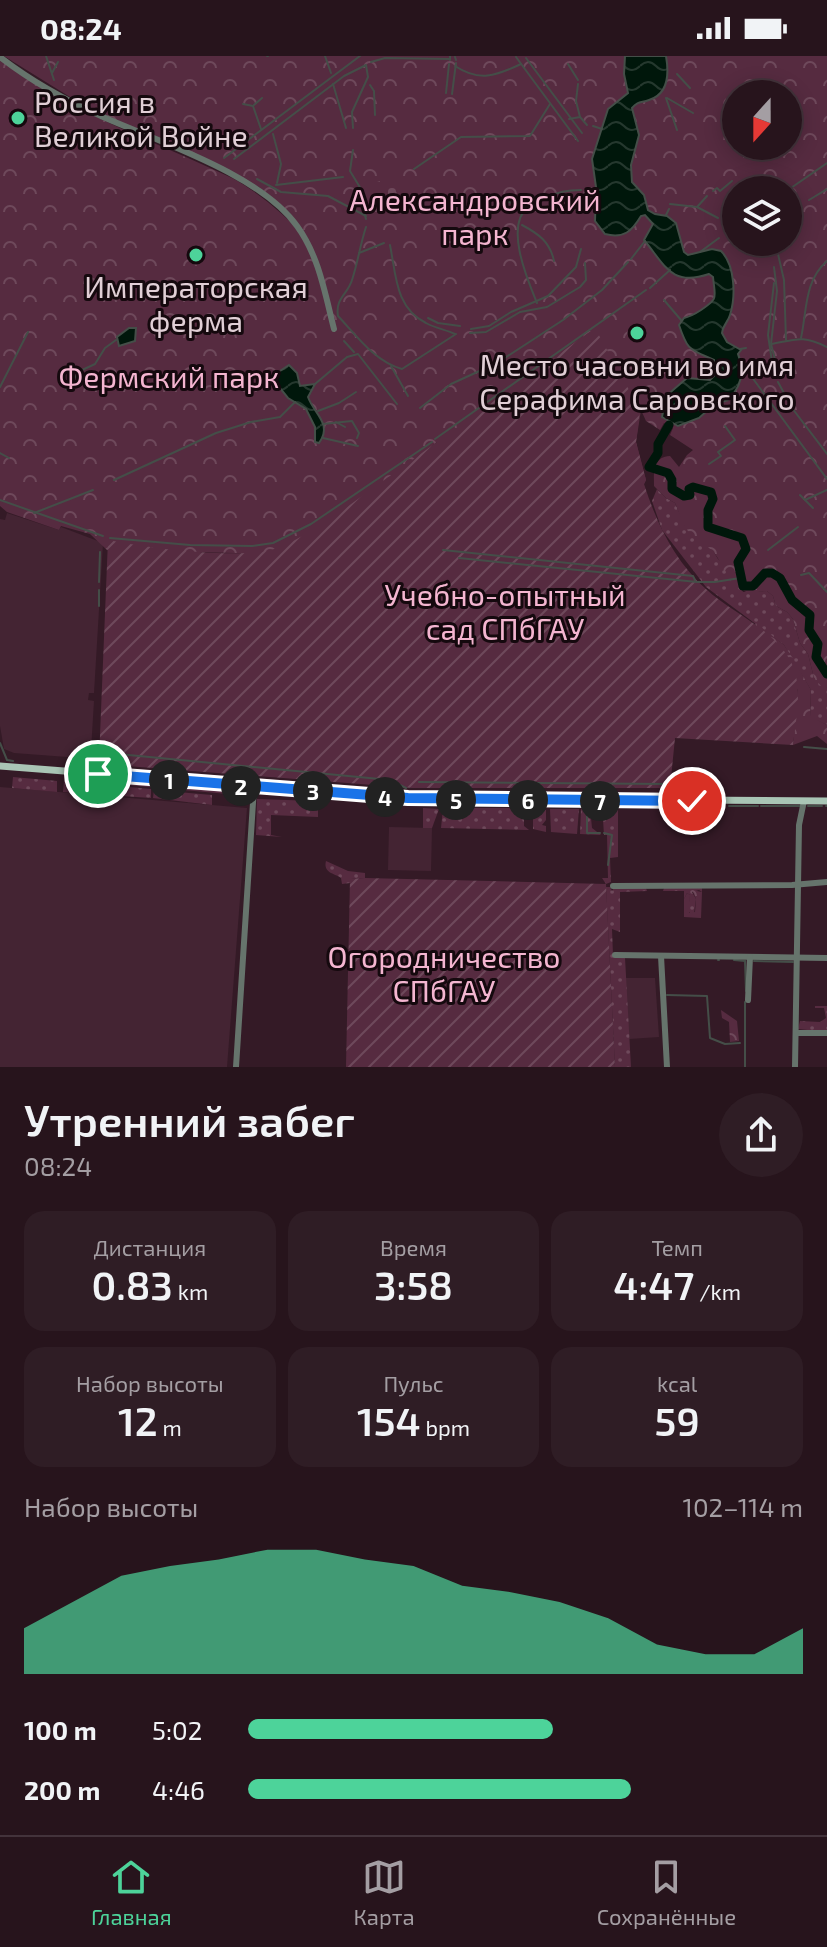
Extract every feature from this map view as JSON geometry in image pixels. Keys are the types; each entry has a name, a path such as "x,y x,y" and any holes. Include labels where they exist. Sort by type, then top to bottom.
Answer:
{"main road":[{"path":"0,766 441,799 827,801"}],"street":[{"path":"0,57 70,102 225,171 271,199 296,223 313,254 334,329"},
{"path":"236,1067 254,787"},
{"path":"795,1067 799,825 804,801"},
{"path":"613,886 827,882"},
{"path":"615,955 827,958"},
{"path":"661,956 667,1067"},
{"path":"748,1000 750,957"},
{"path":"796,1033 827,1033"}],"shaded area":[{"path":"7,513 59,530 61,527 103,543 94,693 89,693 88,700 94,701 91,750 82,749 81,758 14,753 4,749 0,726 0,519 5,520"},
{"path":"0,787 247,808 227,1067 0,1067"},
{"path":"389,827 432,828 431,871 388,870"},
{"path":"624,978 655,978 659,1037 629,1039"}],"green space":[{"path":"4,56 827,56 827,688 814,678 793,619 776,606 773,596 767,591 748,593 730,583 732,572 724,571 716,555 685,527 675,503 654,486 655,466 660,459 670,456 679,467 693,450 670,435 673,428 664,423 660,430 646,421 641,410 636,442 646,480 644,484 437,442 417,457 389,486 276,554 107,550 90,534 61,526 59,530 7,512 0,506 0,60 55,95 113,125 232,178 273,206 310,241 290,213 259,187 83,105"},
{"path":"387,179 389,186 399,184 401,191 378,197 379,200 373,202 367,185"},
{"name":"Учебно-опытный сад СПбГАУ","path":"595,328 640,410 636,442 646,480 644,484 668,541 695,578 716,598 773,639 790,660 798,691 793,745 675,738 670,788 412,788 101,764 108,540 213,553 255,552 284,545 322,525"},
{"path":"657,489 675,503 685,526 710,546 718,559 733,572 743,592 767,591 773,596 776,606 793,619 814,678 827,688 827,725 810,717 811,690 784,645 706,587 662,530 652,501"},
{"path":"756,623 784,645 794,660 811,690 810,716 827,725 827,744 817,736 793,745 798,690 754,628"},
{"path":"13,777 57,781 57,792 12,788"},
{"path":"120,780 219,789 228,794 105,783"},
{"path":"64,781 151,789 151,798 63,792"},
{"path":"154,790 212,795 212,805 153,798"},
{"path":"257,799 315,801 318,803 318,817 271,815 271,835 282,837 256,835"},
{"path":"423,808 439,809 432,828 423,828"},
{"path":"443,808 529,808 529,817 524,819 524,826 529,830 441,828"},
{"path":"590,808 592,828 601,835 580,834 581,809"},
{"path":"533,809 546,810 546,820 542,825 546,826 546,832 533,829"},
{"path":"550,809 579,809 577,834 551,832"},
{"path":"597,809 618,809 618,857 610,858 611,882 606,884 602,878 608,878 607,835 604,835 603,819"},
{"path":"326,861 348,871 365,873 365,878 351,879 350,883 342,884 341,878 328,870"},
{"name":"Огородничество СПбГАУ","path":"350,879 606,884 615,1067 346,1067"},
{"path":"702,886 702,892 692,892 696,899 694,914 691,915 688,910 690,895 687,893 684,899 684,891 663,891 664,888"},
{"path":"606,887 612,891 614,888 646,888 647,891 620,892 620,932 612,929 613,956 625,958 631,1067 615,1067"},
{"path":"692,890 702,892 701,918 684,917 687,893 690,895 689,913 695,912 696,899"},
{"path":"815,1006 827,1006 827,1032 798,1029 800,1021 820,1022 826,1018 824,1008"},
{"path":"721,1010 737,1021 739,1041 730,1042 729,1022 722,1018"}],"water":[{"path":"625,56 666,56 666,82 661,93 632,108 639,135 631,165 632,182 644,195 648,210 667,216 676,223 684,252 688,255 712,249 721,251 729,264 733,281 732,307 722,333 727,342 741,350 738,354 741,367 739,384 728,400 715,404 699,418 678,426 662,417 666,396 687,378 710,380 714,376 714,360 691,348 679,325 684,318 697,313 713,300 713,277 709,274 686,278 670,271 644,240 653,224 645,215 627,232 617,235 605,234 595,221 596,187 592,159 608,109 628,93 624,74"},
{"path":"129,328 136,328 135,341 119,346 117,337"},
{"path":"289,365 297,373 300,386 315,384 308,397 323,425 319,443 315,442 315,427 306,409 288,398 271,377"}],"waterway":[{"path":"46,56 54,80"},
{"path":"325,56 331,73"},
{"path":"224,158 360,56"},
{"path":"516,57 578,141"},
{"path":"371,62 385,58 450,59"},
{"path":"526,58 582,133"},
{"path":"52,73 58,62"},
{"path":"452,94 456,63"},
{"path":"446,93 449,64"},
{"path":"455,66 472,74 488,76 521,64"},
{"path":"568,64 578,80"},
{"path":"234,159 344,76 366,65 368,77 352,112 353,128"},
{"path":"677,74 690,88"},
{"path":"333,84 346,128"},
{"path":"578,84 576,101 580,117"},
{"path":"370,85 374,91 375,115"},
{"path":"254,105 262,98"},
{"path":"666,98 677,130"},
{"path":"667,98 693,113"},
{"path":"243,104 253,106 261,129"},
{"path":"414,169 461,137 530,136 550,104"},
{"path":"569,119 580,117 587,125"},
{"path":"593,126 602,129"},
{"path":"273,134 281,164 277,183"},
{"path":"353,150 350,171 361,189 366,219"},
{"path":"802,180 827,163"},
{"path":"276,185 343,177"},
{"path":"257,179 281,192 328,196 366,216"},
{"path":"713,191 722,189"},
{"path":"809,200 827,189"},
{"path":"537,303 520,254 518,227 521,216 530,206 550,196 581,190"},
{"path":"586,190 596,191"},
{"path":"489,195 526,208"},
{"path":"697,207 707,196"},
{"path":"670,204 697,207 718,218"},
{"path":"666,215 669,209"},
{"path":"522,225 543,239 554,261"},
{"path":"366,227 352,280 338,305 338,316 375,354 402,369 456,334"},
{"path":"700,252 719,238"},
{"path":"631,259 645,241"},
{"path":"359,253 384,243"},
{"path":"390,245 399,289 408,309 426,323 455,334"},
{"path":"471,329 489,326 511,312 548,296 576,267 581,249"},
{"path":"778,256 784,280 786,340"},
{"path":"801,338 810,287 827,261"},
{"path":"420,408 451,384 497,363 563,320 602,290 628,262"},
{"path":"470,333 486,332 520,312 547,307 580,287 586,280 585,263"},
{"path":"774,267 777,291 771,344 779,375"},
{"path":"650,288 670,270"},
{"path":"773,368 768,335 774,283"},
{"path":"435,439 646,290"},
{"path":"664,300 681,320"},
{"path":"428,318 438,323 460,326"},
{"path":"0,387 28,332"},
{"path":"772,344 800,339 827,347"},
{"path":"66,389 80,371 95,364 105,348 116,340"},
{"path":"344,341 354,352"},
{"path":"740,349 746,348"},
{"path":"315,384 347,357 358,354 397,404"},
{"path":"391,366 408,396"},
{"path":"742,371 748,373"},
{"path":"751,376 827,479"},
{"path":"778,382 792,408 827,454"},
{"path":"318,411 356,392"},
{"path":"114,480 216,433 280,417 295,402"},
{"path":"323,424 352,421 359,433 357,438"},
{"path":"336,422 345,427"},
{"path":"669,425 649,467 668,473 672,489 684,496 690,495 689,489 693,487 711,492 713,499 708,510 708,527 742,538 746,549 738,562 743,586 753,586 765,573 780,578 792,600 810,615 809,630 818,644 816,657 827,674"},
{"path":"709,464 721,456 718,452 735,440 725,426"},
{"path":"323,438 358,446"},
{"path":"110,538 190,545 252,546 273,543 311,524 432,442"},
{"path":"0,453 9,458"},
{"path":"34,513 93,490"},
{"path":"805,500 827,490"},
{"path":"800,495 813,508"},
{"path":"0,500 103,536"},
{"path":"768,550 798,527"},
{"path":"443,550 693,576 695,580"},
{"path":"99,582 100,552"},
{"path":"459,558 697,582 740,578"},
{"path":"801,575 809,573 827,592"},
{"path":"99,590 99,606"},
{"path":"0,743 7,760 13,761"},
{"path":"804,747 827,749"},
{"path":"118,754 390,780 406,788"},
{"path":"419,782 668,784"},
{"path":"267,793 319,797"},
{"path":"326,797 402,803"},
{"path":"417,804 437,804"},
{"path":"444,804 458,805"},
{"path":"461,805 482,805"},
{"path":"507,805 528,805"},
{"path":"533,805 545,805"},
{"path":"549,805 578,805"},
{"path":"582,805 591,805"},
{"path":"595,805 623,805"},
{"path":"627,805 646,805"},
{"path":"663,805 675,805"},
{"path":"679,805 689,805"},
{"path":"695,805 724,806"},
{"path":"729,806 758,806"},
{"path":"761,806 800,806"},
{"path":"808,806 822,806"},
{"path":"587,814 587,833 600,833"},
{"path":"604,833 612,835 608,865"},
{"path":"734,960 745,961"},
{"path":"745,961 746,991"},
{"path":"754,961 793,962"},
{"path":"667,995 707,996 710,1038 725,1044 740,1043"},
{"path":"745,1002 745,1067"}],"place":[{"name":"Россия в Великой Войне","path":"18,118"},
{"name":"Императорская ферма","path":"196,255"},
{"name":"Место часовни во имя Серафима Саровского","path":"637,333"}],"route":[{"path":"98,774 408,798 692,801"}],"park label":[{"name":"Александровский парк","path":"475,216"},
{"name":"Фермский парк","path":"169,376"}]}
